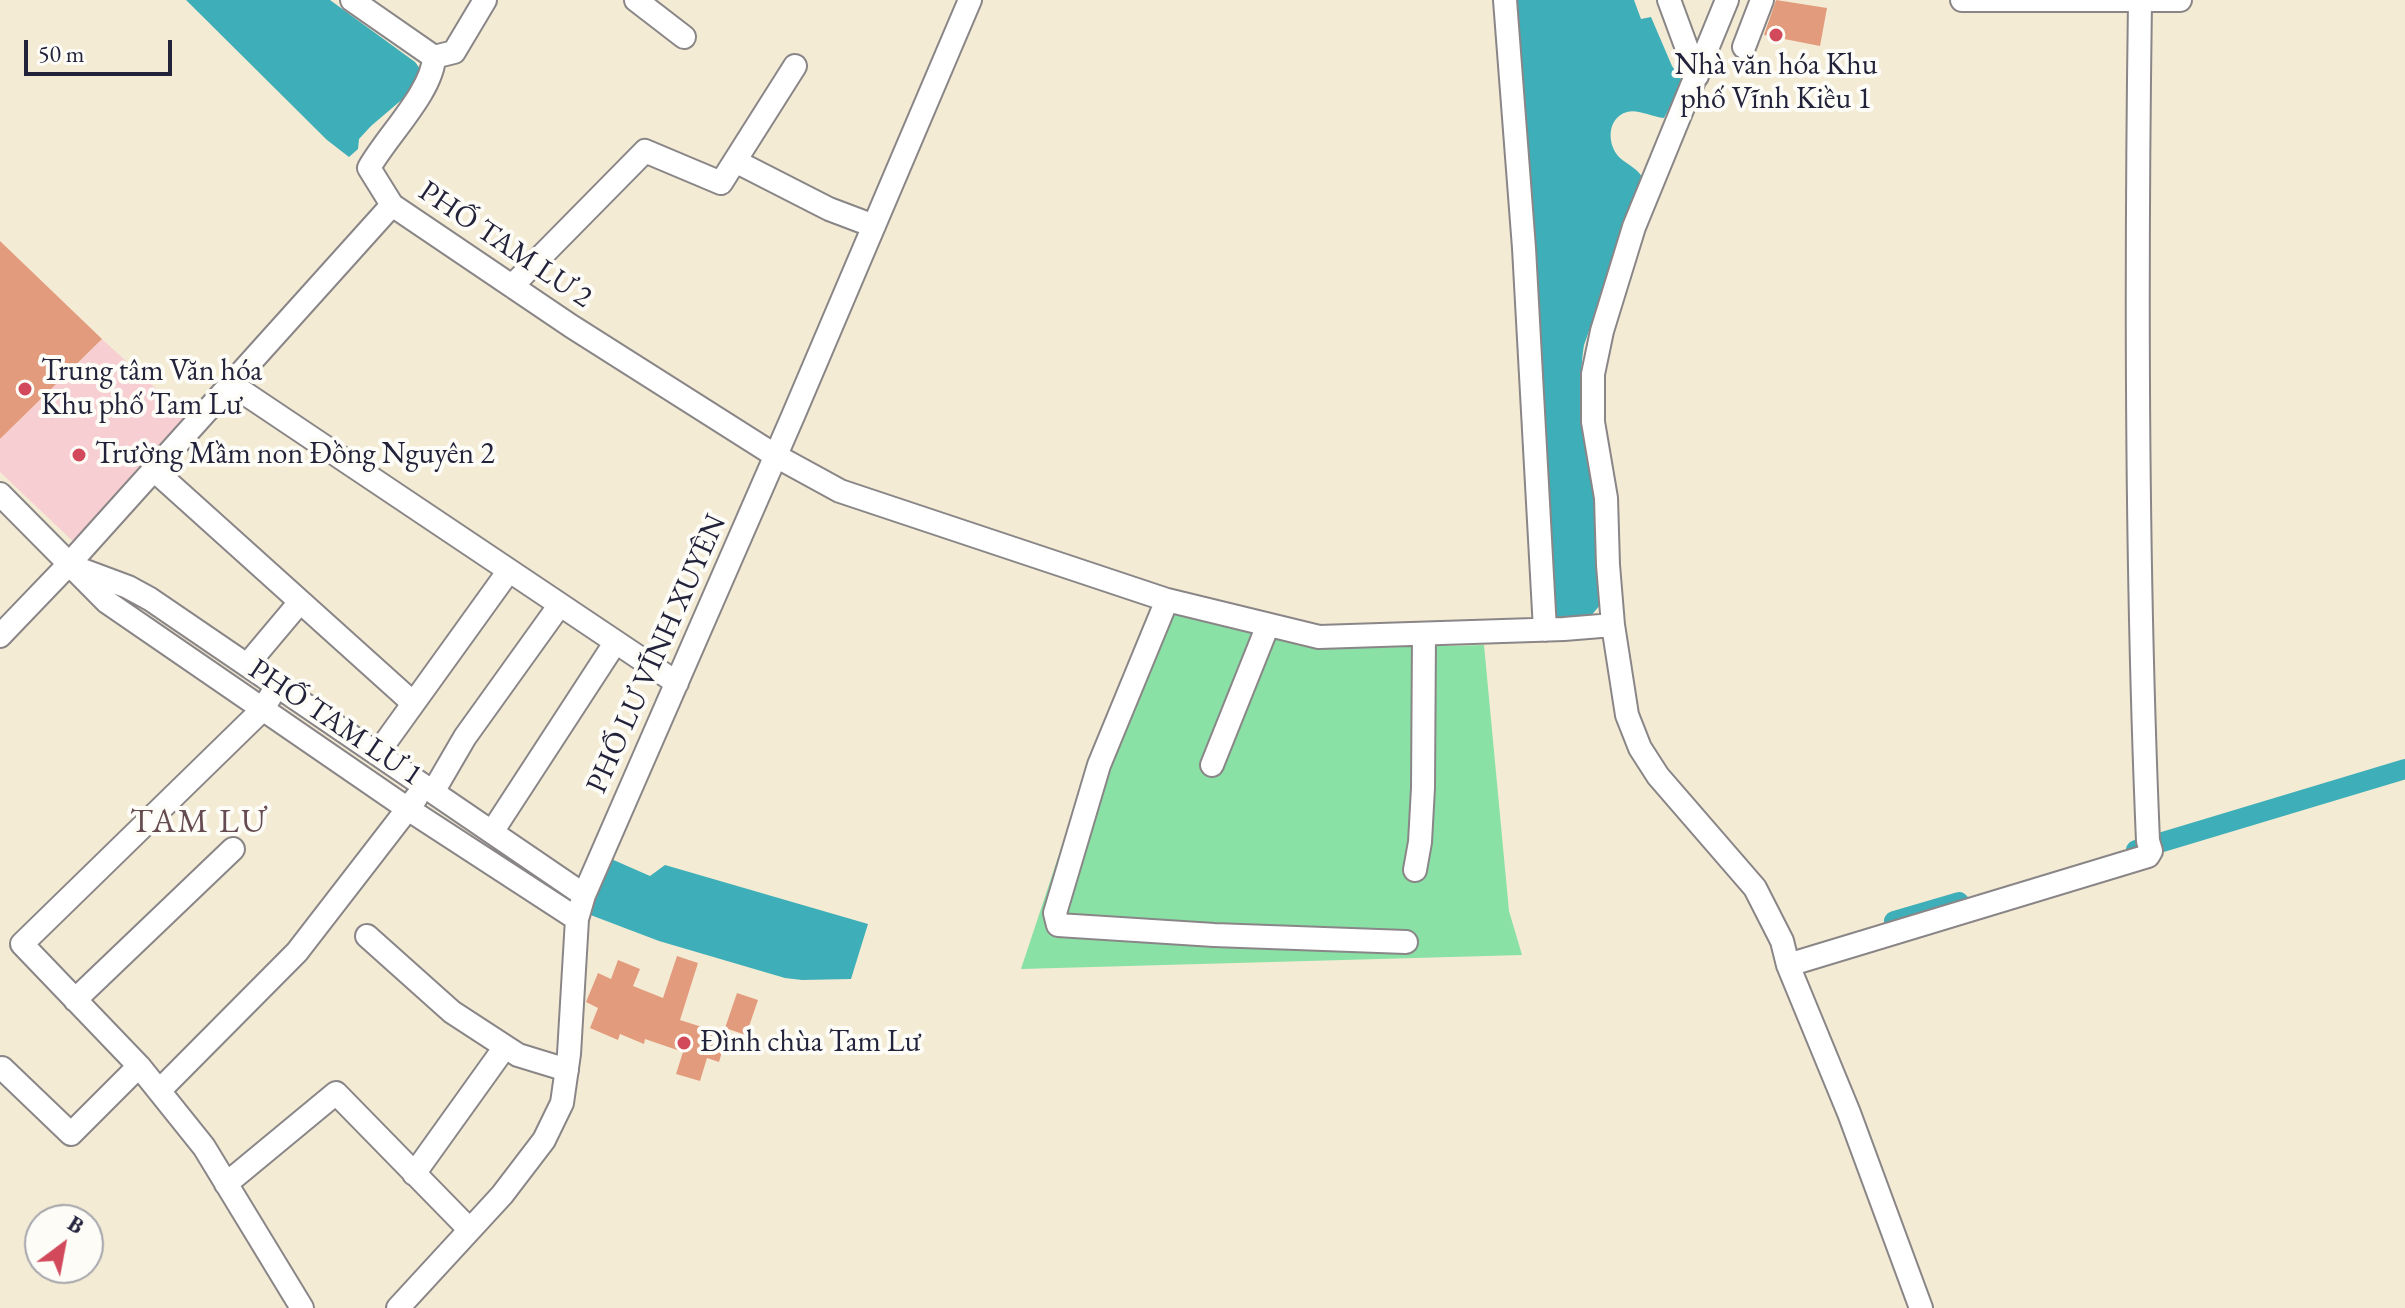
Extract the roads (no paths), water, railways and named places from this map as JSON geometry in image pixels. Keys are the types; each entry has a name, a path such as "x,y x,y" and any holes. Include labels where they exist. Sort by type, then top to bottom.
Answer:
{"street":[{"path":"352,0 434,57 454,52 485,0"},
{"path":"636,0 684,37"},
{"name":"PHỐ LƯ VĨNH XUYÊN","path":"398,1308 502,1195 544,1140 562,1103 577,919 584,895 776,456 970,0"},
{"path":"1505,0 1555,630"},
{"path":"1669,0 1697,76"},
{"path":"1727,0 1634,227 1602,331 1593,374 1593,422 1606,498 1613,625 1627,715 1640,748 1658,776 1755,888 1782,941 1788,965 1849,1113 1921,1308"},
{"path":"1744,47 1762,0"},
{"path":"1962,0 2180,0"},
{"path":"1788,965 2148,856 2139,641 2140,1"},
{"name":"PHỐ TAM LƯ 2","path":"434,57 434,69 419,97 369,168 392,205 776,456 840,491 1167,600 1319,637 1555,630 1613,625"},
{"path":"512,286 645,151 721,183 795,66"},
{"path":"735,161 829,209 874,226"},
{"path":"0,636 69,564 392,205"},
{"path":"231,384 677,683"},
{"path":"153,469 413,703"},
{"name":"PHỐ TAM LƯ 1","path":"0,494 107,602 408,809 577,919"},
{"name":"PHỐ TAM LƯ 1","path":"69,564 150,599 584,895"},
{"path":"377,754 508,572"},
{"path":"1167,600 1099,765 1055,913 1058,925 1406,942"},
{"path":"247,665 300,602"},
{"path":"159,1091 297,952 408,809 429,789 559,606"},
{"path":"1212,765 1268,625"},
{"path":"1415,870 1423,788 1424,634"},
{"path":"492,832 615,643"},
{"path":"277,686 262,710 22,944 139,1066 204,1147 302,1308"},
{"path":"75,1000 233,849"},
{"path":"367,936 452,1012 518,1055 567,1070"},
{"path":"414,1174 505,1047"},
{"path":"2,1068 71,1134 139,1066"},
{"path":"226,1184 336,1093 469,1229"}],"water":[{"path":"186,0 330,0 415,62 421,70 412,91 371,126 359,139 358,149 349,157 327,140"},
{"path":"1518,0 1634,0 1641,19 1651,17 1672,66 1683,82 1664,118 1627,112 1620,115 1612,126 1611,140 1616,153 1643,179 1584,345 1581,384 1596,499 1600,566 1600,605 1590,617 1554,620 1515,6"},
{"path":"609,858 650,876 665,865 868,924 851,979 785,978 659,941 580,911"}],"waterway":[{"path":"2136,850 2405,769"},
{"path":"1894,921 1959,902"}],"place":[{"name":"Nhà văn hóa Khu phố Vĩnh Kiều 1","path":"1776,35"},
{"name":"Trung tâm Văn hóa Khu phố Tam Lư","path":"25,389"},
{"name":"Trường Mầm non Đồng Nguyên 2","path":"79,455"},
{"name":"Đình chùa Tam Lư","path":"684,1043"}],"district":[{"name":"TAM LƯ","path":"199,823"}]}
